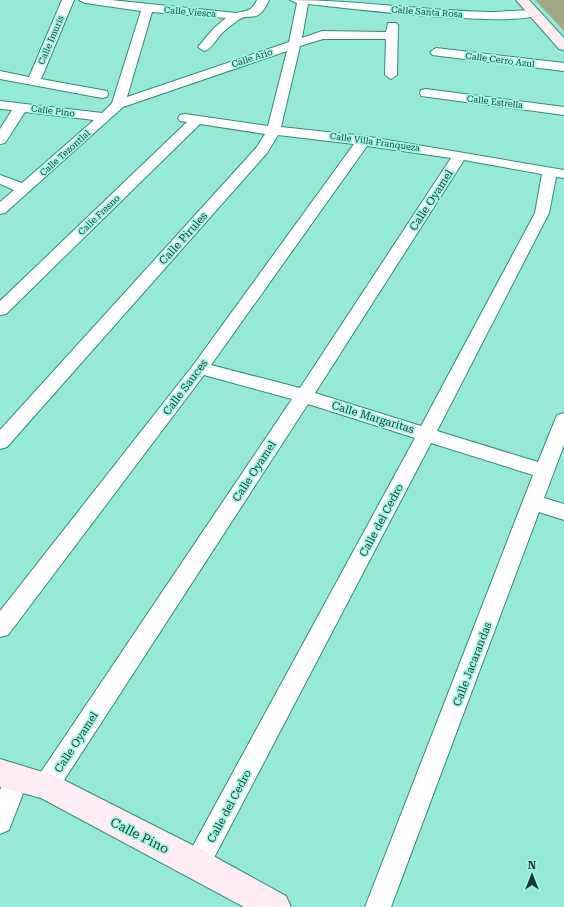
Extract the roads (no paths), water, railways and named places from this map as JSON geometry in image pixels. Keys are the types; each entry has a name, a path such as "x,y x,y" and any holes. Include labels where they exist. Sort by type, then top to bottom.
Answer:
{"street":[{"name":"Calle Imuris","path":"34,80 68,0"},
{"name":"Calle Viesca","path":"85,0 147,8 242,16"},
{"path":"204,47 218,30 242,16 253,14 259,10 263,0"},
{"name":"Calle Santa Rosa","path":"299,0 458,15 511,16 534,13"},
{"name":"Calle Pirules","path":"0,442 262,150 274,130 295,44 299,0"},
{"path":"522,0 564,46"},
{"path":"106,118 118,104 147,8"},
{"path":"391,75 390,36 394,10"},
{"name":"Calle Ario","path":"118,104 322,35 390,36"},
{"name":"Calle Cerro Azul","path":"436,52 564,67"},
{"path":"0,75 34,80 102,94"},
{"name":"Calle Estrella","path":"426,93 564,111"},
{"name":"Calle Pino","path":"0,105 106,118"},
{"path":"0,140 21,107"},
{"name":"Calle Tezontlal","path":"0,210 106,118"},
{"name":"Calle Villa Franqueza","path":"191,119 258,130 274,130 364,140 557,172"},
{"name":"Calle Fresno","path":"0,310 191,119"},
{"name":"Calle Sauces","path":"0,628 200,368 364,140"},
{"name":"Calle Oyamel","path":"46,786 304,396 460,155"},
{"name":"Calle del Cedro","path":"198,864 542,213 557,172"},
{"path":"0,179 25,189"},
{"name":"Calle Margaritas","path":"200,368 304,396 427,433 544,471"},
{"name":"Calle Jacarandas","path":"378,907 564,420"},
{"path":"533,503 564,512"},
{"path":"0,821 8,776"},
{"name":"Calle Pino","path":"8,776 46,786 198,864 273,907"}]}
